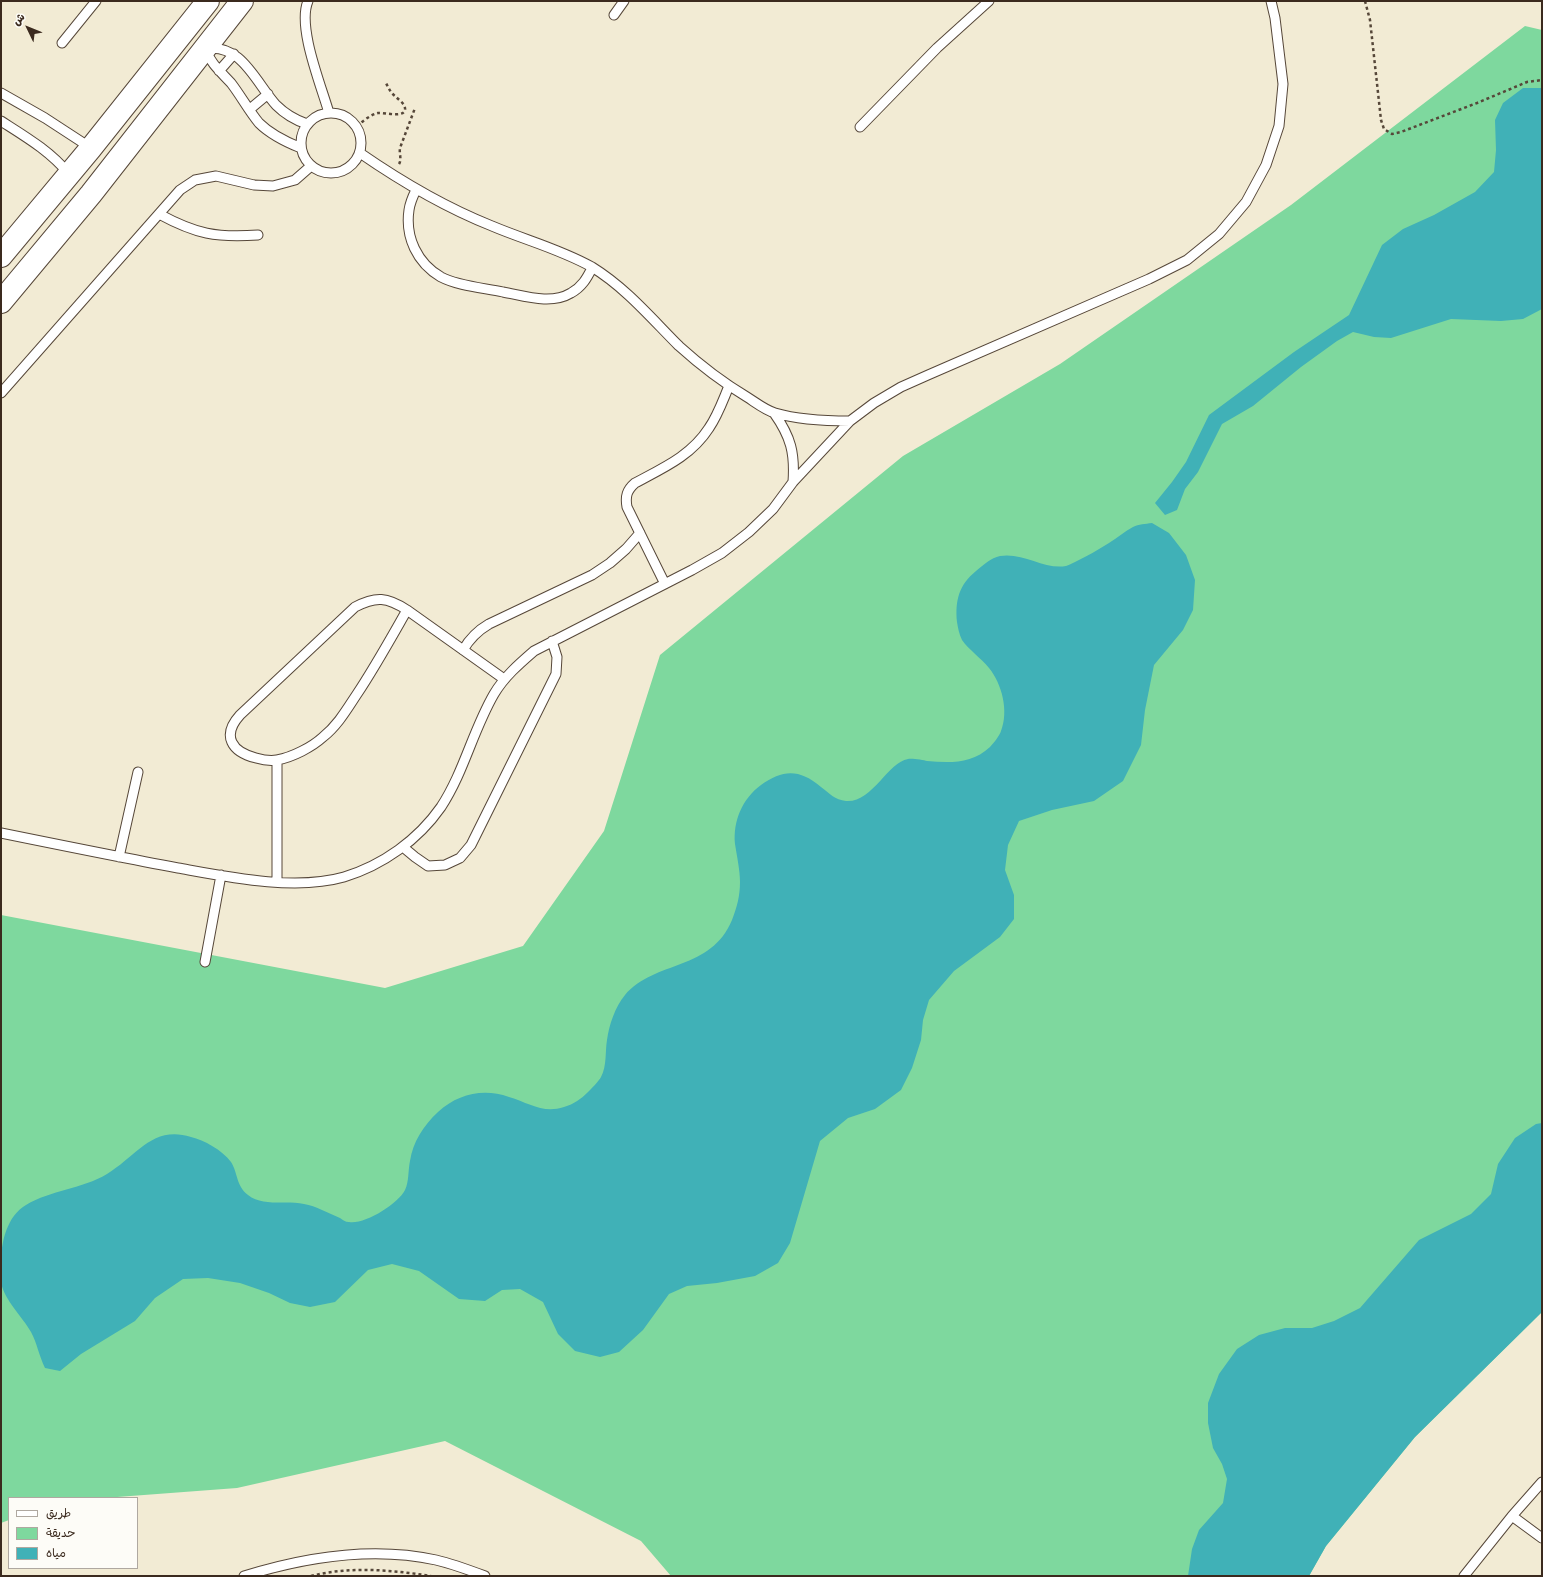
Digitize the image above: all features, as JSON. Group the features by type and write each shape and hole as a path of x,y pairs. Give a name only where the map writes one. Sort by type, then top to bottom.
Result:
{"street":[{"path":"1,256 92,148 208,1"},
{"path":"1,302 91,194 242,1"},
{"path":"184,32 205,49"}],"lane":[{"path":"62,44 96,1"},
{"path":"308,1 304,22 307,38 329,113"},
{"path":"614,15 624,1"},
{"path":"860,127 937,48 989,1"},
{"path":"1,834 221,875 277,882 311,883 344,877 375,865 403,847 424,828 441,806 454,782 491,699 504,679 518,664 534,651 722,553 749,532 773,509 793,482 850,421 874,403 901,387 1149,279 1187,260 1219,234 1246,202 1253,190 1266,165 1279,126 1283,84 1275,18 1271,1"},
{"path":"301,148 272,134 260,123 230,83 213,65 205,49 215,47 225,49 234,54 285,113 296,120 307,124"},
{"path":"219,71 234,54"},
{"path":"1,93 92,148"},
{"path":"250,109 268,94"},
{"path":"329,113 340,114 350,118 357,126 361,135 362,144 360,153 354,163 344,170 333,173 321,172 311,166 304,157 301,148 301,139 307,124 320,114 329,113"},
{"path":"1,121 44,149 70,174"},
{"path":"360,153 416,190 454,210 493,227 564,252 592,268 626,292 704,368 729,386 774,413 799,418 850,421"},
{"path":"1,393 180,190 196,180 216,176 254,185 273,186 295,180 311,166"},
{"path":"416,190 409,209 408,229 413,248 425,265 441,277 461,283 539,299 555,299 571,293 584,283 592,268"},
{"path":"159,214 182,226 206,234 232,237 258,235"},
{"path":"665,584 627,507 625,498 628,489 635,483 685,455 699,442 710,427 729,386"},
{"path":"774,413 784,428 792,445 795,463 793,482"},
{"path":"463,650 474,635 489,624 592,575 610,563 626,549 640,533"},
{"path":"407,610 373,670 343,716 323,737 300,752 277,760 263,760 240,752 232,744 230,734 232,723 355,607 368,601 381,599 395,602 407,610 504,679"},
{"path":"403,847 428,866 445,865 460,858 471,845 556,674 557,657 552,641"},
{"path":"277,760 277,882"},
{"path":"120,857 138,772"},
{"path":"205,962 221,875"},
{"path":"1464,1576 1512,1516 1542,1482"},
{"path":"1512,1516 1542,1538"},
{"path":"244,1576 299,1561 333,1556 391,1554 436,1560 485,1576"}],"path":[{"path":"1365,1 1370,20 1381,120 1384,129 1392,134 1401,132 1477,103 1527,82 1542,80"},
{"path":"357,126 376,113 384,112 397,115 404,111 405,107 389,90 384,81"},
{"path":"393,176 400,162 400,148 415,108"},
{"path":"311,1576 350,1571 376,1570 431,1576"}],"green space":[{"path":"1525,26 1542,30 1542,1312 1415,1437 1326,1546 1309,1576 671,1576 641,1541 445,1441 237,1488 117,1497 8,1497 8,1520 1,1523 1,915 385,988 523,946 604,831 660,655 903,456 1060,364 1291,205"}],"water":[{"path":"1523,88 1542,88 1542,309 1523,319 1501,321 1451,319 1391,338 1374,337 1353,332 1337,341 1301,367 1253,406 1222,424 1198,472 1185,489 1177,510 1165,515 1155,503 1186,462 1209,415 1294,352 1349,315 1382,245 1403,229 1434,215 1475,192 1494,172 1496,150 1495,120 1503,103"},
{"path":"1152,523 1169,533 1186,555 1195,580 1193,610 1183,630 1154,665 1145,710 1141,745 1123,781 1094,801 1052,810 1019,821 1008,845 1005,870 1014,895 1014,919 1000,937 954,971 929,1000 923,1020 921,1040 912,1068 901,1090 875,1109 848,1118 820,1141 790,1243 778,1263 755,1276 717,1283 687,1286 669,1294 643,1330 619,1352 600,1357 575,1351 558,1334 543,1302 520,1289 502,1290 485,1301 459,1299 419,1271 392,1264 368,1270 335,1302 310,1307 290,1303 269,1293 240,1283 208,1278 183,1279 155,1298 135,1321 81,1354 60,1371 45,1368 31,1332 6,1296 1,1283 1,1255 4,1238 6,1230 19,1210 26,1205 46,1196 97,1179 118,1167 146,1144 166,1135 177,1134 201,1140 223,1153 231,1162 241,1188 254,1199 268,1202 308,1205 345,1221 355,1222 371,1217 380,1212 401,1196 405,1190 408,1180 411,1154 416,1141 428,1123 438,1112 454,1101 471,1094 490,1093 516,1099 536,1107 556,1109 577,1101 597,1083 603,1073 609,1028 615,1011 625,995 637,984 651,976 697,957 711,948 723,936 732,920 738,901 740,887 740,873 735,844 737,819 744,804 754,791 761,785 777,776 791,773 806,777 832,796 839,799 846,801 855,800 864,796 894,767 908,759 952,762 976,757 983,753 991,746 1000,733 1003,723 1004,706 1001,690 994,674 965,644 959,633 957,607 959,594 970,576 993,558 1009,555 1050,566 1067,566 1101,548 1127,530 1140,525"},
{"path":"1542,1123 1542,1312 1415,1437 1326,1546 1309,1576 1188,1576 1192,1549 1199,1530 1223,1503 1227,1479 1222,1464 1213,1448 1208,1423 1208,1403 1219,1374 1237,1349 1259,1335 1285,1328 1312,1328 1334,1321 1360,1308 1419,1240 1471,1214 1491,1194 1498,1164 1515,1138 1536,1124"}]}
